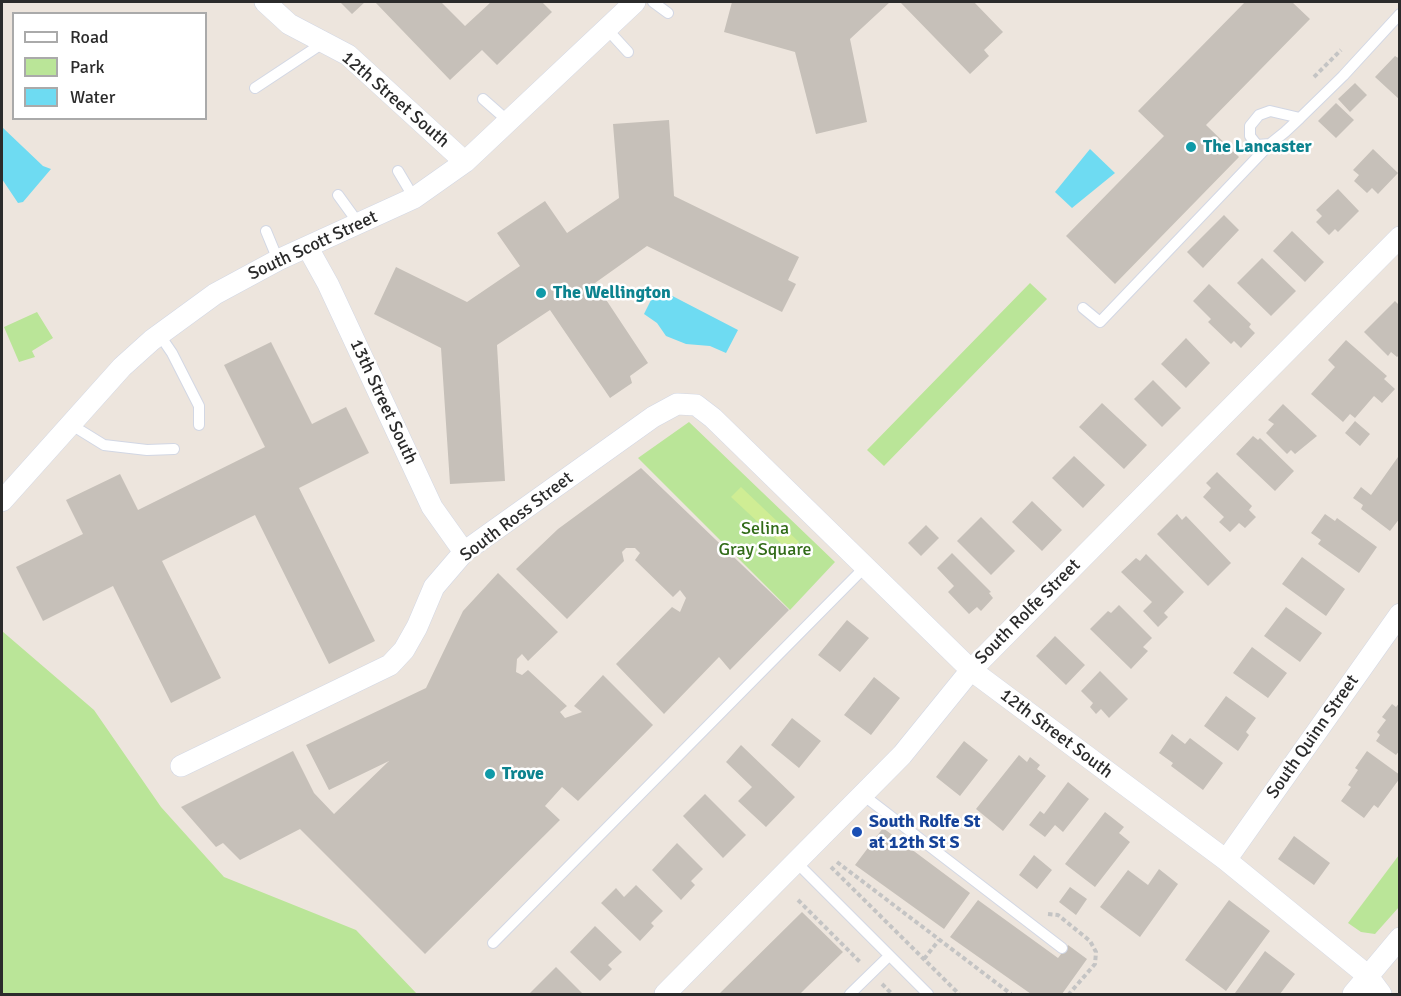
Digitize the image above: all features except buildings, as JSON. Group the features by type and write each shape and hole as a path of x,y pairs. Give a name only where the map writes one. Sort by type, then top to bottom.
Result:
{"street":[{"name":"12th Street South","path":"265,2 289,24 348,55 465,162"},
{"name":"South Scott Street","path":"2,501 122,367 159,334 215,294 278,260 414,198 465,162 635,2"},
{"name":"South Rolfe Street","path":"665,994 797,864 902,755 970,670 1400,237"},
{"name":"13th Street South","path":"308,248 328,284 432,507 464,552"},
{"name":"South Ross Street","path":"181,766 390,665 404,650 417,627 434,587 464,552 653,417 677,404 696,405"},
{"name":"12th Street South","path":"696,405 713,418 970,670 1226,860 1367,975 1381,994"},
{"name":"South Quinn Street","path":"1226,860 1400,614"},
{"path":"1353,994 1400,938"}],"lane":[{"path":"653,2 668,13"},
{"path":"1083,308 1100,322 1270,144 1343,76 1400,14"},
{"path":"606,28 628,52"},
{"path":"255,88 323,43"},
{"path":"483,99 508,121"},
{"path":"1270,144 1257,145 1250,136 1250,126 1259,115 1270,111 1299,118"},
{"path":"398,171 414,198"},
{"path":"338,195 359,224"},
{"path":"266,231 278,260"},
{"path":"159,334 172,353 199,406 199,425"},
{"path":"70,424 104,445 147,450 174,449"},
{"path":"493,943 864,568"},
{"path":"864,795 1062,948"},
{"path":"797,864 928,994"},
{"path":"850,994 889,956"}],"path":[{"path":"837,862 1011,994"},
{"path":"831,867 959,994"},
{"path":"798,900 892,994"},
{"path":"924,959 939,940"}],"green space":[{"path":"1030,283 1047,299 884,466 867,450"},
{"path":"37,312 53,338 32,351 35,357 19,362 4,327"},
{"name":"Selina Gray Square","path":"689,422 835,562 790,610 638,458"},
{"path":"741,487 799,542 790,552 731,497"},
{"path":"2,631 94,710 161,807 224,877 356,930 417,994 2,994"},
{"path":"1399,855 1399,907 1375,934 1361,932 1348,923"}],"water":[{"path":"2,127 43,166 51,169 23,202 18,203 2,179"},
{"path":"1090,149 1115,173 1072,208 1055,192"},
{"path":"657,288 738,330 726,353 710,346 686,344 666,336 657,323 644,314"}],"place":[{"name":"The Lancaster","path":"1191,147"},
{"name":"The Wellington","path":"541,293"},
{"name":"Trove","path":"490,774"},
{"name":"South Rolfe St at 12th St S","path":"857,832"}]}
